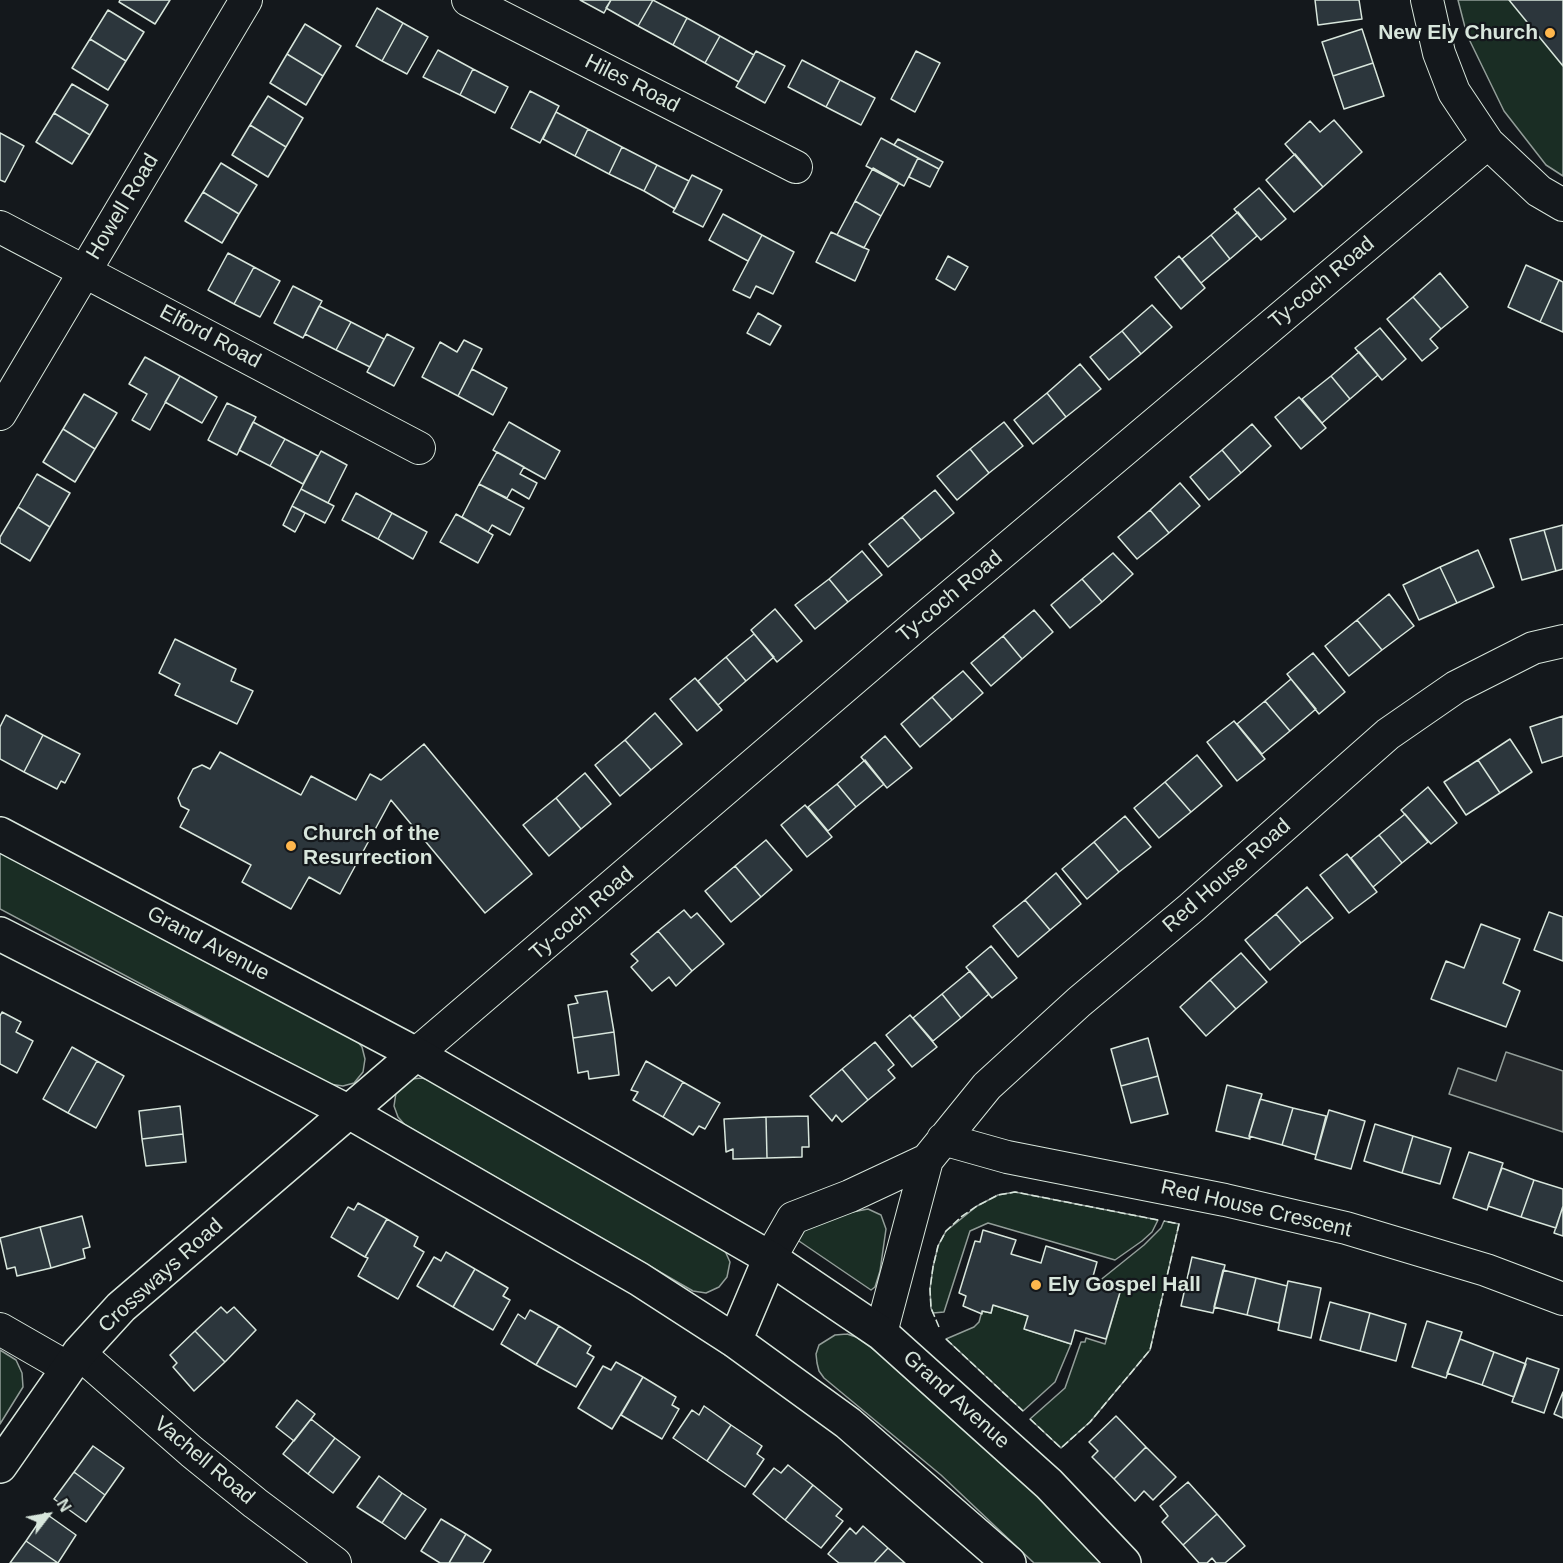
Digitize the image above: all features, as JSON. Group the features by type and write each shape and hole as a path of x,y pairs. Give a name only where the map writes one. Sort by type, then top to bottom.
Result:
{"street":[{"name":"Howell Road","path":"0,414 246,0"},
{"name":"Hiles Road","path":"468,0 796,167"},
{"path":"1427,0 1439,53 1454,92 1488,143 1539,191 1563,205"},
{"name":"Ty-coch Road","path":"416,1054 929,614 1488,143"},
{"name":"Elford Road","path":"0,227 419,448"},
{"name":"Red House Road","path":"770,1258 793,1218 850,1196 935,1150 987,1086 1004,1070 1388,734 1456,687 1533,648 1563,641"},
{"name":"Grand Avenue","path":"0,834 416,1054 770,1258 881,1333 1049,1484 1124,1563"},
{"path":"0,934 349,1112 639,1279 735,1341 848,1423 1009,1563"},
{"path":"349,1112 416,1054"},
{"name":"Crossways Road","path":"0,1466 74,1360 121,1307 349,1112"},
{"name":"Red House Road","path":"881,1333 935,1150"},
{"name":"Red House Crescent","path":"935,1150 1007,1157 1226,1200 1346,1228 1486,1270 1563,1299"},
{"path":"735,1341 770,1258"},
{"name":"Vachell Road","path":"0,1329 74,1360 335,1563"}],"green space":[{"path":"1458,0 1563,0 1563,176 1546,165 1504,111 1467,35"},
{"path":"0,848 355,1038 362,1047 365,1059 363,1072 354,1083 343,1086 329,1084 0,909"},
{"path":"422,1078 432,1081 713,1240 725,1251 730,1262 727,1277 719,1287 706,1293 693,1291 405,1125 398,1117 394,1106 396,1093 402,1084 411,1079"},
{"path":"1015,1192 1158,1220 1152,1232 1115,1260 988,1223 970,1231 944,1312 933,1313 930,1289 933,1267 938,1246 946,1231 977,1206 998,1195"},
{"path":"868,1209 881,1215 886,1229 880,1271 875,1287 871,1290 796,1239 798,1233 832,1216"},
{"path":"1164,1221 1179,1224 1150,1350 1090,1422 1061,1448 1030,1419 1065,1388 1081,1342 1085,1342 1086,1338 1105,1344 1121,1289 1098,1282 1144,1245 1161,1228"},
{"path":"993,1305 1028,1316 1025,1329 1071,1344 1055,1382 1023,1411 946,1339 974,1327 979,1322 982,1311 991,1313"},
{"path":"847,1334 856,1337 887,1359 983,1439 1106,1563 1034,1563 941,1475 824,1378 817,1363 816,1354 819,1345 835,1335"},
{"path":"0,1350 16,1360 22,1373 23,1387 0,1424"}],"shaded area":[{"path":"1506,1052 1563,1071 1563,1132 1449,1094 1458,1068 1496,1081"}],"building":[{"path":"120,0 170,0 155,24 119,2"},
{"path":"580,0 611,0 604,13"},
{"path":"611,0 653,0 638,26 606,8"},
{"path":"653,0 687,18 673,45 638,26"},
{"path":"1315,0 1359,0 1362,19 1318,25"},
{"name":"New Ely Church","path":"1509,0 1563,0 1563,66"},
{"path":"377,8 403,23 382,61 356,46"},
{"path":"108,10 144,32 126,61 90,39"},
{"path":"687,18 720,36 705,63 673,45"},
{"path":"403,23 428,37 407,74 382,61"},
{"path":"305,24 341,46 323,76 287,54"},
{"path":"1362,29 1373,63 1333,76 1322,42"},
{"path":"720,36 754,55 739,82 705,63"},
{"path":"90,39 126,61 108,90 72,68"},
{"path":"438,50 473,69 460,95 423,77"},
{"path":"756,51 785,66 765,103 736,87"},
{"path":"916,51 940,63 915,112 891,99"},
{"path":"287,54 323,76 306,105 270,83"},
{"path":"802,60 840,80 826,107 788,87"},
{"path":"1373,63 1384,96 1344,109 1333,76"},
{"path":"473,69 508,87 495,113 460,95"},
{"path":"840,80 875,98 861,125 826,107"},
{"path":"72,84 108,105 90,135 54,113"},
{"path":"530,91 559,106 540,143 511,128"},
{"path":"268,96 303,118 286,147 250,125"},
{"path":"556,112 588,129 575,156 543,139"},
{"path":"54,113 90,135 72,164 36,142"},
{"path":"1334,120 1362,152 1323,187 1285,144 1310,121 1320,132"},
{"path":"250,125 286,147 268,177 232,155"},
{"path":"588,129 622,147 609,174 575,156"},
{"path":"0,133 24,146 5,182 0,180"},
{"path":"881,138 918,158 904,186 866,166"},
{"path":"898,139 943,162 939,169 894,145"},
{"path":"622,147 657,165 644,191 609,174"},
{"path":"1295,154 1323,187 1294,212 1266,180"},
{"path":"918,158 939,169 930,187 909,177"},
{"path":"221,163 257,185 239,214 203,192"},
{"path":"657,165 689,181 675,209 644,191"},
{"path":"873,168 899,183 881,216 855,201"},
{"path":"692,175 722,190 703,227 673,212"},
{"path":"1259,188 1286,219 1261,240 1234,209"},
{"path":"203,192 239,214 222,243 185,221"},
{"path":"855,201 881,216 864,248 837,235"},
{"path":"1238,212 1257,236 1230,259 1211,235"},
{"path":"723,214 762,235 748,261 709,240"},
{"path":"831,232 869,250 855,281 816,262"},
{"path":"762,235 794,252 773,294 756,286 750,298 733,290"},
{"path":"1211,235 1230,259 1201,283 1182,259"},
{"path":"228,253 254,267 234,304 208,290"},
{"path":"948,256 968,267 955,290 936,279"},
{"path":"1179,256 1205,288 1181,309 1155,277"},
{"path":"1526,265 1559,280 1540,322 1508,307"},
{"path":"254,267 280,281 260,317 234,304"},
{"path":"1440,273 1468,307 1441,329 1413,297"},
{"path":"1559,280 1563,282 1563,332 1540,322"},
{"path":"293,286 322,301 303,338 274,323"},
{"path":"1413,297 1441,329 1430,339 1438,348 1422,361 1387,319"},
{"path":"1152,305 1172,327 1141,354 1122,331"},
{"path":"319,306 351,322 336,350 305,334"},
{"path":"758,313 781,326 770,345 747,333"},
{"path":"351,322 384,339 370,367 336,350"},
{"path":"1380,328 1406,359 1382,380 1355,348"},
{"path":"1122,331 1141,354 1109,380 1090,357"},
{"path":"387,334 414,348 394,386 367,372"},
{"path":"464,340 482,349 458,396 422,377 440,342 457,352"},
{"path":"1359,352 1378,375 1350,399 1331,376"},
{"path":"145,357 180,376 150,430 132,420 147,394 129,384"},
{"path":"1080,364 1101,389 1066,417 1047,393"},
{"path":"472,369 507,388 493,415 458,396"},
{"path":"180,376 217,397 202,423 165,402"},
{"path":"1331,376 1350,399 1322,423 1302,399"},
{"path":"1047,393 1066,417 1033,444 1014,420"},
{"path":"84,394 117,413 95,449 63,429"},
{"path":"1299,397 1326,428 1301,449 1275,417"},
{"path":"227,403 256,417 237,455 208,440"},
{"path":"253,422 285,439 270,466 239,450"},
{"path":"509,422 560,451 545,479 493,450"},
{"path":"1004,422 1023,446 989,473 970,449"},
{"path":"1252,424 1271,446 1241,473 1222,450"},
{"path":"63,429 95,449 75,482 43,462"},
{"path":"285,439 318,456 303,484 270,466"},
{"path":"970,449 989,473 957,500 937,476"},
{"path":"1222,450 1241,473 1209,500 1190,477"},
{"path":"321,451 347,465 328,503 301,489"},
{"path":"497,452 524,467 520,474 537,483 529,499 512,489 507,498 479,484"},
{"path":"37,474 70,493 50,527 18,507"},
{"path":"1180,483 1200,506 1169,533 1150,510"},
{"path":"479,484 524,508 510,535 492,525 488,532 462,517"},
{"path":"301,489 334,506 325,523 292,506"},
{"path":"935,490 954,513 921,540 902,517"},
{"path":"356,493 392,513 378,539 342,520"},
{"path":"292,506 305,513 295,532 283,525"},
{"path":"18,507 50,527 30,561 0,543 0,537"},
{"path":"1150,510 1169,533 1137,559 1118,537"},
{"path":"392,513 427,532 413,559 378,539"},
{"path":"456,514 493,535 478,563 440,542"},
{"path":"902,517 921,540 888,567 869,544"},
{"path":"1563,525 1563,569 1556,571 1544,530"},
{"path":"1544,530 1556,571 1522,580 1510,539"},
{"path":"1478,550 1494,587 1457,603 1440,567"},
{"path":"862,551 882,575 848,602 829,579"},
{"path":"1113,553 1133,574 1102,602 1082,579"},
{"path":"1440,567 1457,603 1419,620 1403,585"},
{"path":"829,579 848,602 815,629 795,605"},
{"path":"1082,579 1102,602 1070,628 1051,605"},
{"path":"1389,594 1414,626 1382,650 1357,620"},
{"path":"775,609 802,641 777,662 751,630"},
{"path":"1034,610 1053,632 1022,659 1003,636"},
{"path":"1357,620 1382,650 1349,676 1325,646"},
{"path":"754,634 774,657 746,681 726,657"},
{"path":"1003,636 1022,659 991,686 971,663"},
{"path":"175,639 236,669 231,681 253,691 237,724 175,695 180,684 159,673"},
{"path":"1313,653 1345,692 1319,714 1287,674"},
{"path":"726,657 746,681 718,705 698,681"},
{"path":"963,671 983,693 952,720 932,697"},
{"path":"695,678 722,710 697,731 670,699"},
{"path":"1291,679 1316,709 1290,731 1265,701"},
{"path":"932,697 952,720 920,747 901,724"},
{"path":"1265,701 1290,731 1262,754 1237,724"},
{"path":"655,713 682,744 651,770 625,740"},
{"path":"6,715 43,735 24,772 0,759 0,727"},
{"path":"1563,716 1563,756 1542,763 1530,727"},
{"path":"1234,721 1265,759 1237,781 1207,742"},
{"path":"43,735 80,754 65,783 61,781 57,789 24,772"},
{"path":"885,736 912,768 887,788 861,757"},
{"path":"1510,739 1532,772 1500,793 1478,760"},
{"path":"625,740 651,770 620,796 595,765"},
{"name":"Church of the Resurrection","path":"424,744 532,874 485,913 391,800 340,894 309,877 291,909 242,882 251,865 180,827 189,810 181,806 178,798 193,769 202,765 210,769 220,752 301,795 311,776 356,800 370,774 381,780"},
{"path":"1197,755 1222,786 1191,812 1165,782"},
{"path":"865,760 884,784 856,807 837,784"},
{"path":"1478,760 1500,793 1466,815 1444,782"},
{"path":"585,773 611,804 581,829 556,798"},
{"path":"1165,782 1191,812 1159,838 1134,808"},
{"path":"837,784 856,807 828,831 808,807"},
{"path":"1428,787 1457,823 1431,844 1401,810"},
{"path":"556,798 581,829 549,856 523,825"},
{"path":"805,805 832,837 807,857 781,825"},
{"path":"1405,814 1428,842 1402,863 1379,835"},
{"path":"1125,816 1151,847 1119,872 1094,842"},
{"path":"1379,835 1402,863 1373,887 1351,858"},
{"path":"766,840 792,870 761,897 735,866"},
{"path":"1094,842 1119,872 1087,899 1062,869"},
{"path":"1347,854 1377,892 1349,913 1320,875"},
{"path":"735,866 761,897 731,922 705,891"},
{"path":"1056,873 1081,904 1050,930 1025,900"},
{"path":"1307,887 1333,918 1301,943 1276,914"},
{"path":"1025,900 1050,930 1018,957 993,926"},
{"path":"684,910 691,918 697,913 724,944 692,971 658,931"},
{"path":"1549,912 1563,917 1563,961 1534,950"},
{"path":"1276,914 1301,943 1270,970 1245,940"},
{"path":"1481,924 1520,939 1503,983 1520,991 1506,1027 1431,999 1446,961 1464,968"},
{"path":"658,931 692,971 676,986 669,977 652,991 631,967 638,961 631,954"},
{"path":"991,946 1017,978 992,998 966,967"},
{"path":"1241,953 1267,982 1236,1009 1210,980"},
{"path":"970,971 989,994 961,1018 942,994"},
{"path":"1210,980 1236,1009 1206,1036 1180,1007"},
{"path":"607,991 614,1032 573,1038 568,1005 578,1003 575,996"},
{"path":"942,994 961,1018 933,1041 913,1018"},
{"path":"2,1012 21,1022 16,1032 33,1041 17,1073 0,1064 0,1016"},
{"path":"910,1015 937,1047 912,1067 886,1035"},
{"path":"614,1032 619,1075 589,1079 588,1071 578,1073 573,1038"},
{"path":"1148,1038 1158,1076 1121,1086 1111,1049"},
{"path":"875,1042 894,1065 888,1070 895,1078 868,1100 842,1069"},
{"path":"72,1047 97,1061 68,1113 43,1099"},
{"path":"97,1061 124,1076 96,1128 68,1113"},
{"path":"646,1061 683,1082 663,1117 633,1100 638,1092 631,1090"},
{"path":"842,1069 868,1100 842,1122 836,1115 832,1121 810,1096"},
{"path":"1158,1076 1168,1114 1131,1123 1121,1086"},
{"path":"683,1082 720,1103 705,1129 699,1126 693,1135 663,1117"},
{"path":"1227,1085 1262,1094 1250,1139 1216,1131"},
{"path":"1260,1099 1293,1108 1282,1145 1249,1136"},
{"path":"180,1106 183,1134 142,1139 139,1111"},
{"path":"1293,1108 1326,1116 1316,1155 1282,1145"},
{"path":"1329,1110 1365,1121 1351,1169 1315,1159"},
{"path":"808,1116 809,1147 802,1147 802,1157 767,1158 766,1117"},
{"path":"766,1117 767,1158 733,1159 733,1149 726,1152 724,1119"},
{"path":"1375,1124 1413,1136 1402,1173 1364,1161"},
{"path":"183,1134 186,1162 146,1166 142,1139"},
{"path":"1413,1136 1451,1148 1440,1184 1402,1173"},
{"path":"1469,1152 1503,1163 1487,1210 1453,1198"},
{"path":"1502,1168 1534,1180 1521,1217 1488,1206"},
{"path":"1534,1180 1563,1189 1563,1206 1556,1228 1521,1217"},
{"path":"358,1203 387,1219 365,1257 331,1237 348,1207 354,1210"},
{"path":"1563,1206 1563,1236 1554,1233"},
{"path":"82,1216 90,1247 83,1249 85,1258 51,1268 40,1227"},
{"path":"387,1219 418,1237 414,1246 424,1252 398,1299 358,1276 368,1258 365,1257"},
{"path":"40,1227 51,1268 17,1276 15,1267 7,1269 0,1238"},
{"name":"Ely Gospel Hall","path":"983,1230 1016,1240 1011,1254 1041,1263 1046,1246 1097,1262 1092,1280 1121,1289 1106,1339 1075,1330 1071,1344 1024,1329 1028,1316 993,1305 991,1313 982,1311 982,1314 963,1306 966,1296 959,1293 975,1241 980,1242"},
{"path":"446,1252 475,1269 453,1307 417,1286 434,1257 441,1261"},
{"path":"1192,1257 1225,1265 1213,1313 1181,1306"},
{"path":"475,1269 508,1288 503,1296 510,1300 493,1330 453,1307"},
{"path":"1223,1270 1256,1278 1247,1315 1214,1307"},
{"path":"1256,1278 1287,1286 1279,1323 1247,1315"},
{"path":"1288,1281 1321,1288 1311,1338 1278,1330"},
{"path":"1330,1302 1370,1313 1360,1351 1320,1340"},
{"path":"221,1307 227,1313 234,1307 256,1330 225,1362 195,1331"},
{"path":"530,1310 559,1326 536,1365 501,1344 518,1314 525,1319"},
{"path":"1370,1313 1406,1324 1396,1361 1360,1351"},
{"path":"1427,1321 1462,1332 1446,1378 1412,1367"},
{"path":"559,1326 591,1346 587,1353 594,1357 576,1387 536,1365"},
{"path":"195,1331 225,1362 194,1391 173,1367 177,1363 170,1355"},
{"path":"1460,1339 1494,1352 1482,1385 1447,1373"},
{"path":"1494,1352 1526,1364 1514,1397 1482,1385"},
{"path":"1527,1358 1559,1369 1544,1413 1512,1402"},
{"path":"616,1362 643,1377 612,1429 578,1408 603,1366 611,1370"},
{"path":"643,1377 676,1397 672,1405 679,1409 662,1439 621,1415"},
{"path":"1563,1392 1563,1418 1554,1414"},
{"path":"297,1400 315,1414 294,1441 276,1427"},
{"path":"704,1406 731,1425 707,1461 673,1438 692,1410 699,1415"},
{"path":"1116,1416 1146,1447 1114,1479 1092,1457 1098,1451 1089,1442"},
{"path":"311,1419 335,1438 308,1474 283,1454"},
{"path":"731,1425 762,1446 757,1454 764,1459 745,1487 707,1461"},
{"path":"335,1438 360,1457 333,1493 308,1474"},
{"path":"93,1446 124,1468 105,1495 74,1472"},
{"path":"1146,1447 1176,1477 1153,1500 1144,1491 1135,1501 1114,1479"},
{"path":"788,1465 813,1485 785,1520 753,1494 774,1468 781,1473"},
{"path":"74,1472 105,1495 86,1522 54,1499"},
{"path":"379,1476 402,1493 382,1523 357,1507"},
{"path":"1188,1482 1217,1514 1183,1545 1162,1522 1168,1516 1160,1506"},
{"path":"813,1485 842,1509 836,1516 843,1521 821,1548 785,1520"},
{"path":"402,1493 426,1509 405,1539 382,1523"},
{"path":"45,1513 76,1535 58,1563 26,1541"},
{"path":"1217,1514 1245,1546 1225,1563 1216,1563 1212,1558 1207,1563 1199,1563 1183,1545"},
{"path":"441,1519 466,1534 449,1563 440,1563 421,1551"},
{"path":"863,1526 888,1548 874,1563 839,1563 828,1554 850,1528 856,1534"},
{"path":"466,1534 491,1550 483,1563 449,1563"},
{"path":"26,1541 58,1563 10,1563"},
{"path":"888,1548 905,1563 874,1563"}],"fence":[{"path":"939,1327 931,1308 930,1289 938,1246 946,1231 961,1217 998,1195 1015,1192 1158,1220"},
{"path":"1030,1419 1061,1448 1090,1422 1150,1350 1179,1224 1164,1221"},
{"path":"946,1339 1023,1411"}],"place":[{"name":"New Ely Church","path":"1550,33"},
{"name":"Church of the Resurrection","path":"291,846"},
{"name":"Ely Gospel Hall","path":"1036,1285"}]}
